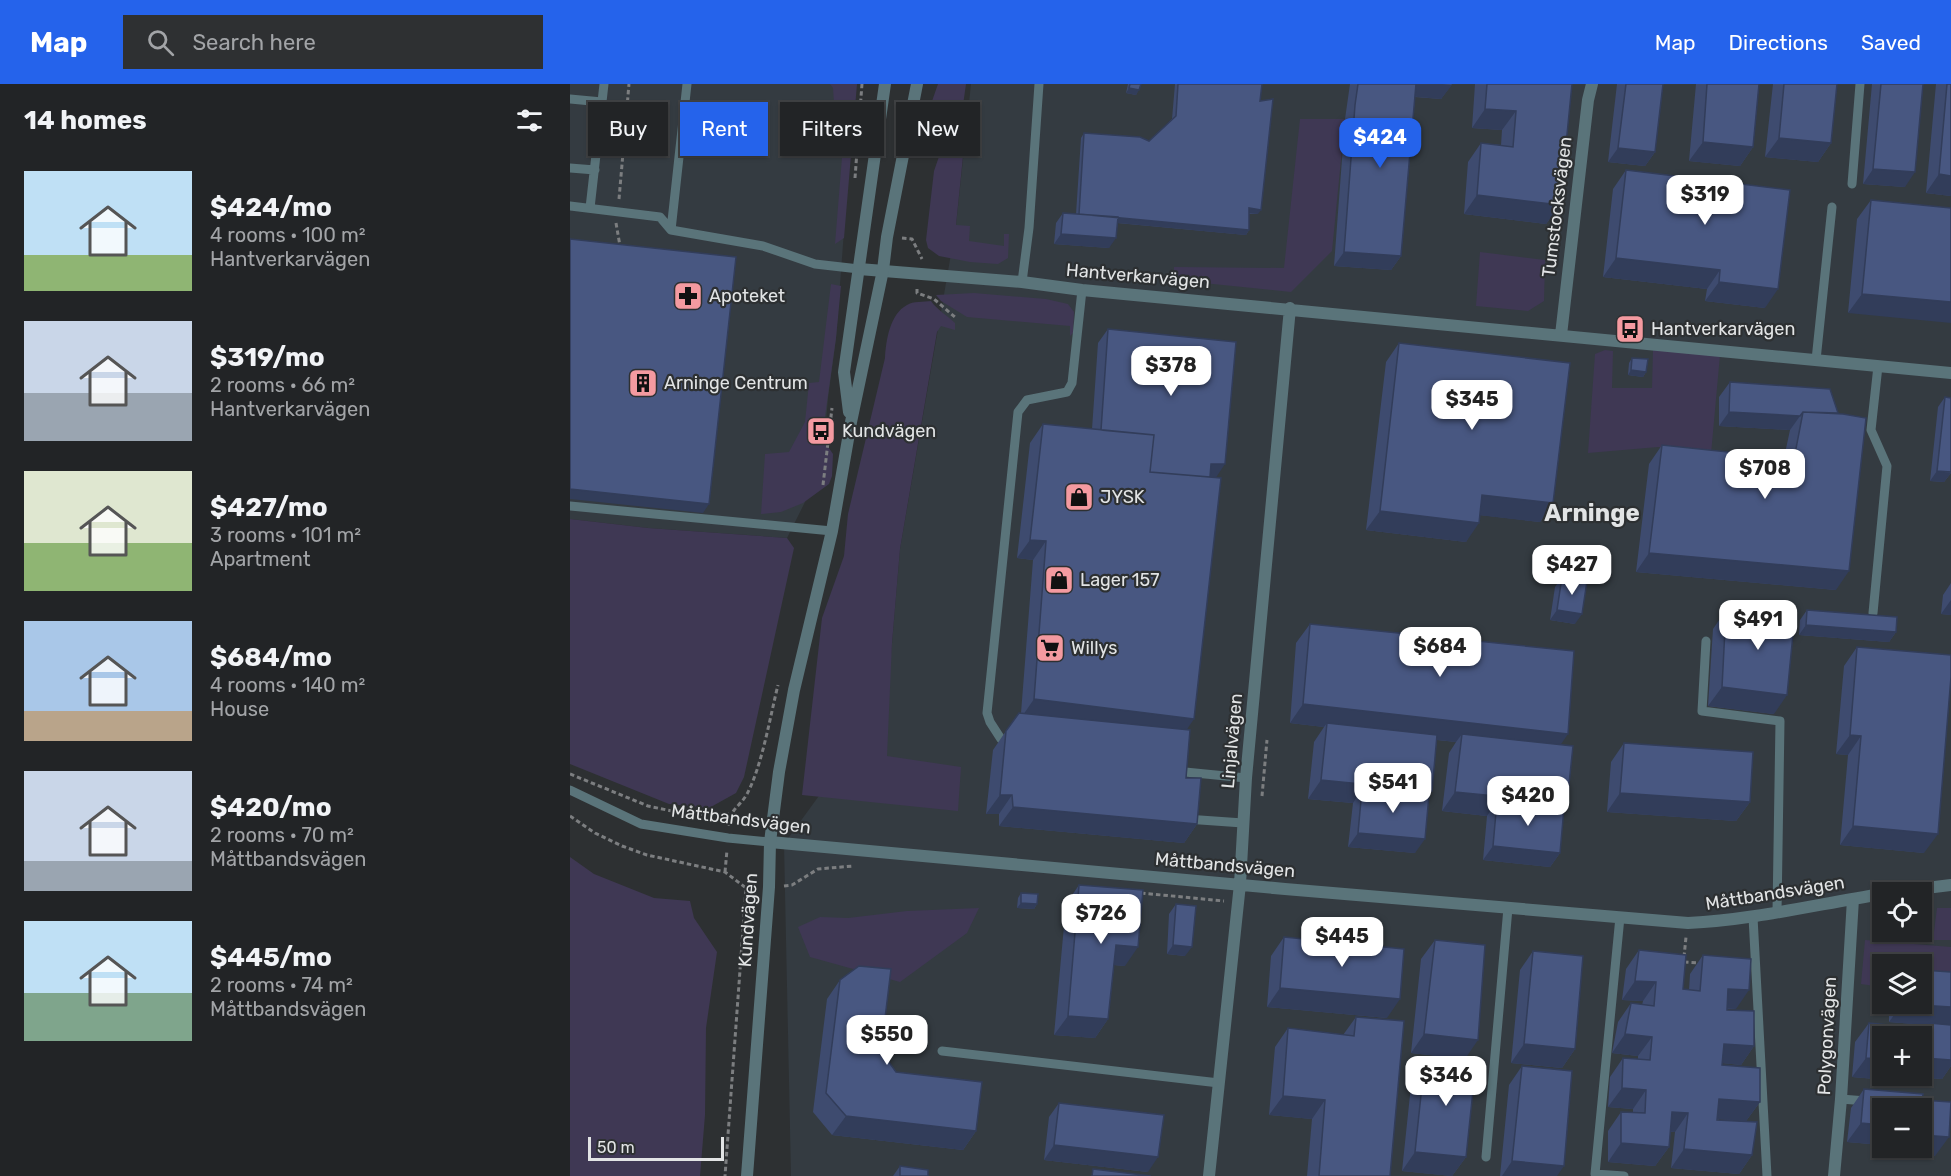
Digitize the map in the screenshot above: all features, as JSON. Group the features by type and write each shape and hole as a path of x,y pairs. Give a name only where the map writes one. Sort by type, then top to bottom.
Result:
{"street":[{"name":"Kundvägen","path":"850,422 844,372 885,84"},
{"name":"Kundvägen","path":"747,1176 769,887 770,842 779,772 794,690 832,531 850,422 883,270 887,237 917,84"},
{"name":"Tumstocksvägen","path":"1561,335 1585,123 1592,84"},
{"name":"Hantverkarvägen","path":"859,269 1022,282 1082,290 1290,308 1951,373"},
{"name":"Linjalvägen","path":"1209,1176 1240,884 1246,778 1290,308"},
{"name":"Måttbandsvägen","path":"770,842 1688,923 1719,922 1754,917 1872,896"},
{"path":"1932,887 1951,885"},
{"name":"Polygonvägen","path":"1834,1176 1853,899"}],"lane":[{"path":"570,99 602,102 604,84"},
{"path":"671,230 687,84"},
{"path":"1022,282 1029,228 1039,84"},
{"path":"1852,184 1860,84"},
{"path":"590,208 596,156"},
{"path":"570,168 595,170"},
{"path":"570,206 660,217 671,230 763,246 815,264 859,269"},
{"path":"1816,360 1832,207"},
{"path":"1001,739 987,713 1018,412 1027,400 1067,392 1072,383 1082,290"},
{"path":"1873,613 1887,466 1871,430 1878,366"},
{"path":"570,506 832,531"},
{"path":"1706,641 1702,711 1780,721 1777,912"},
{"path":"1175,771 1246,778"},
{"name":"Måttbandsvägen","path":"570,790 641,824 728,838 770,842"},
{"path":"1186,819 1243,823"},
{"path":"1486,1157 1508,908"},
{"path":"1620,917 1595,1174 1624,1176"},
{"path":"1754,917 1767,1176"},
{"path":"942,1051 1219,1083"},
{"path":"1841,1099 1872,1102"}],"path":[{"path":"621,255 616,225 629,84"},
{"path":"822,496 833,404"},
{"path":"570,774 648,806 686,814 729,814 746,797 754,777 780,676"},
{"path":"1261,803 1267,732"},
{"path":"570,816 595,833 622,846 647,855 725,872 746,888 725,1176"},
{"path":"725,872 728,838"},
{"path":"769,887 792,885 818,870 859,866"},
{"path":"1131,892 1226,902"},
{"path":"1682,971 1688,923"},
{"path":"1683,962 1704,963"}],"shaded area":[{"name":"Arninge Centrum","path":"570,84 855,84 854,102 780,102 780,156 850,156 836,338 822,468 787,538 648,528 570,519"},
{"path":"830,84 857,84 855,102 834,102 833,88"},
{"path":"938,84 966,84 963,102 932,102"},
{"path":"971,84 1951,84 1951,1176 791,1176 784,844 887,702 900,549 956,225 963,156 980,156 980,102 969,102"},
{"path":"1300,119 1345,119 1332,251 1291,292 1174,280 1174,267 1284,268"},
{"path":"842,156 851,156 844,238 835,244"},
{"path":"939,156 963,156 956,225 970,226 969,241 1004,246 1004,234 1009,234 1008,258 998,264 970,262 939,256 928,248 926,240 934,171"},
{"path":"1480,252 1545,260 1544,301 1528,311 1476,306"},
{"path":"831,284 841,286 822,438 833,454 832,476 829,484 803,503 781,512 761,514 765,454 789,452 805,422 809,383 819,382"},
{"path":"974,293 1046,299 1068,304 1074,312 1073,333 1070,336 1070,326 967,317 941,301 936,295"},
{"path":"931,301 955,323 955,330 941,326 937,332 900,549 892,643 887,756 961,767 958,811 802,795 822,618 844,556 848,514 885,358 888,336 893,321 901,309 912,303"},
{"path":"1605,350 1613,351 1612,388 1652,388 1653,350 1720,355 1711,454 1658,447 1588,453 1595,354"},
{"path":"570,519 648,528 787,538 794,548 744,777 736,793 709,808 669,804 570,764"},
{"path":"570,857 594,874 654,898 690,901 694,918 717,952 706,1028 705,1115 700,1176 570,1176"},
{"path":"979,908 967,933 900,982 810,957 798,927 820,917 848,918 907,911"},
{"path":"1937,908 1951,908 1951,940 1933,940"},
{"path":"1865,940 1951,947 1951,991 1932,990 1932,954 1872,954 1872,986 1861,984"}],"building":[{"path":"1130,84 1141,84 1139,90 1129,88"},
{"path":"1178,84 1262,84 1260,101 1273,99 1261,210 1249,208 1249,230 1079,214 1084,133 1140,137 1149,141 1176,116"},
{"path":"1358,84 1416,84 1401,256 1344,252"},
{"path":"1487,84 1572,84 1560,205 1477,195 1481,143 1513,147 1516,111 1485,109"},
{"path":"1626,84 1663,84 1655,152 1618,148"},
{"path":"1707,84 1759,84 1753,147 1703,142"},
{"path":"1784,84 1837,84 1831,143 1779,138"},
{"path":"1881,84 1923,84 1915,172 1873,169"},
{"path":"1947,84 1951,84 1951,176 1939,174"},
{"path":"1626,170 1790,190 1778,289 1719,282 1720,270 1616,258"},
{"path":"1871,200 1951,208 1951,302 1862,294"},
{"path":"1063,213 1118,217 1116,238 1061,234"},
{"name":"Arninge Centrum","path":"570,239 736,257 709,504 570,489"},
{"path":"1108,329 1236,342 1225,464 1211,464 1210,477 1150,472 1154,435 1101,430"},
{"path":"1399,343 1570,363 1553,503 1482,495 1479,523 1380,511"},
{"path":"1632,358 1648,359 1646,372 1631,370"},
{"path":"1730,382 1830,389 1838,413 1803,412 1800,416 1729,412"},
{"path":"1945,397 1951,398 1951,472 1937,471"},
{"path":"1803,412 1843,414 1866,418 1849,571 1649,553 1662,445 1794,459"},
{"path":"1043,424 1154,435 1150,472 1221,478 1194,719 1034,699 1046,541 1030,540"},
{"path":"1562,577 1587,581 1582,614 1557,610"},
{"path":"1726,610 1795,614 1787,695 1722,687"},
{"path":"1807,610 1897,617 1896,632 1806,625"},
{"path":"1310,624 1574,651 1568,734 1303,704"},
{"path":"1857,647 1951,655 1938,834 1853,826 1861,736 1850,735"},
{"path":"1019,713 1190,730 1186,778 1201,778 1197,824 1013,807 1012,795 1000,795 1006,731"},
{"path":"1327,723 1437,735 1432,791 1321,780"},
{"path":"1462,734 1573,746 1567,803 1455,792"},
{"path":"1624,743 1753,752 1750,802 1620,793"},
{"path":"1362,789 1429,795 1425,839 1358,833"},
{"path":"1497,801 1564,808 1560,853 1493,846"},
{"path":"1079,885 1143,890 1138,947 1116,945 1108,1019 1068,1016"},
{"path":"1021,893 1038,894 1037,904 1021,903"},
{"path":"1176,904 1196,906 1192,947 1173,945"},
{"path":"1284,937 1404,949 1400,999 1280,988"},
{"path":"1435,940 1485,945 1478,1040 1424,1034"},
{"path":"1639,950 1686,955 1683,989 1700,991 1703,955 1751,959 1749,990 1728,989 1727,1010 1754,1011 1754,1046 1724,1044 1722,1065 1760,1068 1760,1102 1719,1099 1717,1120 1757,1122 1752,1155 1684,1149 1688,1113 1672,1112 1669,1147 1621,1143 1621,1112 1645,1113 1646,1090 1622,1088 1623,1058 1650,1060 1652,1037 1625,1034 1631,1003 1654,1006 1656,982 1635,981"},
{"path":"1533,951 1583,956 1575,1049 1524,1044"},
{"path":"859,966 891,969 881,1051 896,1072 982,1082 976,1131 846,1116 826,1093 840,980"},
{"path":"1932,971 1951,972 1951,1007 1932,1006"},
{"path":"1356,1017 1404,1021 1390,1176 1319,1176 1325,1100 1283,1096 1288,1028 1354,1036"},
{"path":"1869,1023 1898,1026 1872,1026 1872,1058 1866,1058"},
{"path":"1929,1023 1951,1025 1951,1060 1932,1059 1932,1026 1928,1026"},
{"path":"1425,1057 1476,1062 1466,1157 1415,1152"},
{"path":"1522,1066 1572,1071 1564,1166 1512,1161"},
{"path":"1864,1089 1923,1094 1922,1098 1872,1098 1872,1124 1861,1123"},
{"path":"1932,1101 1951,1102 1949,1137 1932,1136"},
{"path":"1059,1103 1164,1115 1158,1157 1054,1145"},
{"path":"900,1166 928,1170 928,1176 900,1176"},
{"path":"1093,1169 1151,1176 1092,1176"}],"place":[{"name":"Apoteket","path":"688,296"},
{"name":"Hantverkarvägen","path":"1630,329"},
{"name":"Arninge Centrum","path":"643,383"},
{"name":"Kundvägen","path":"821,431"},
{"name":"JYSK","path":"1079,497"},
{"name":"Lager 157","path":"1059,580"},
{"name":"Willys","path":"1050,648"}],"district":[{"name":"Arninge","path":"1592,513"}]}
